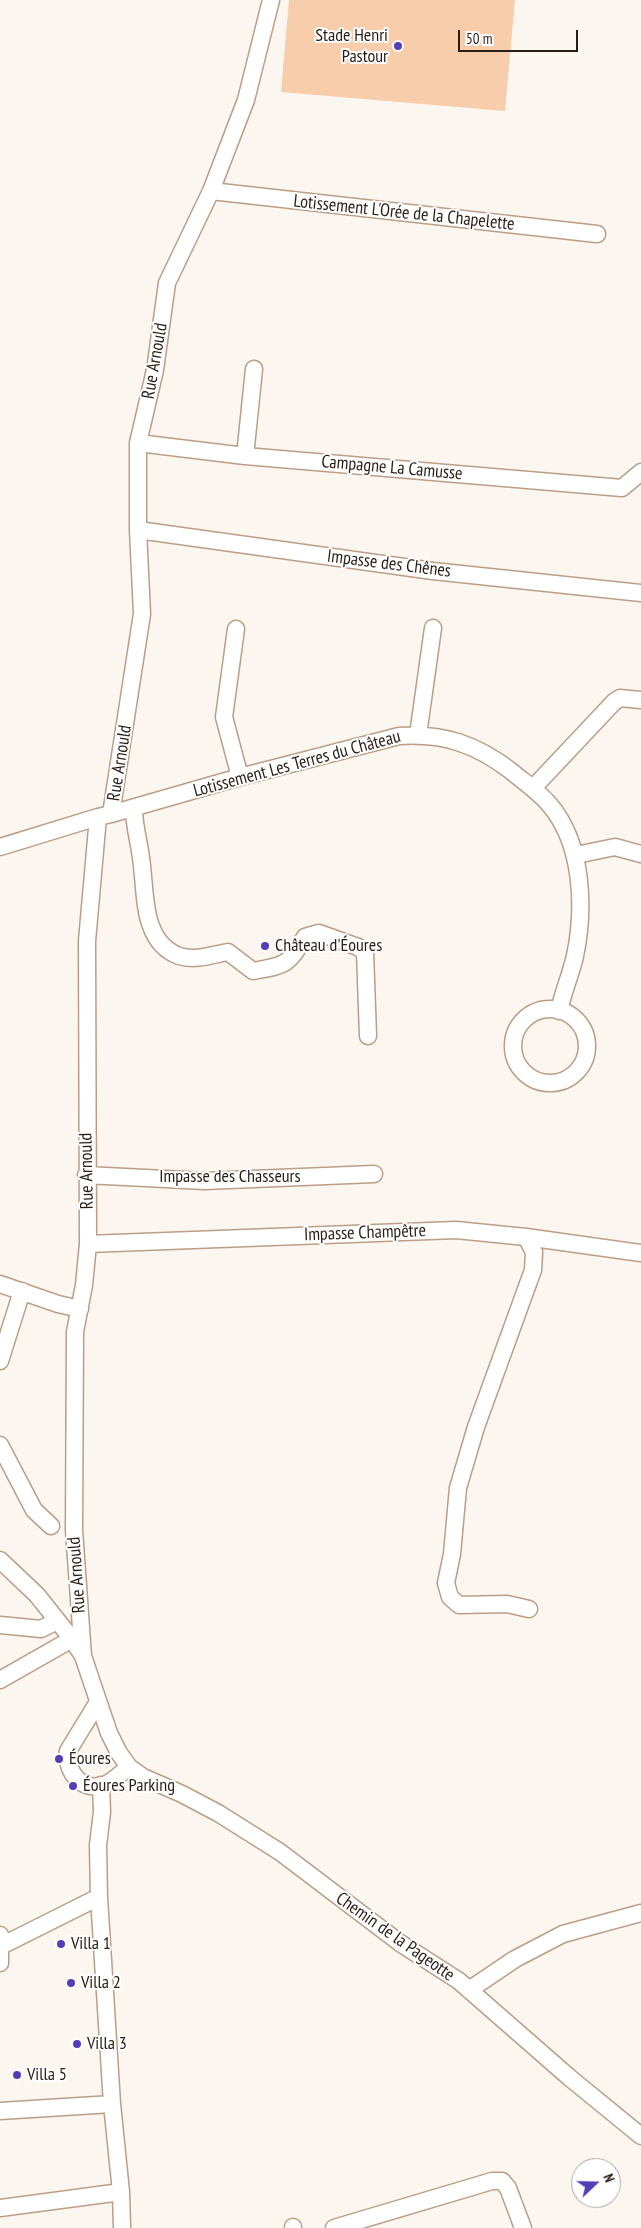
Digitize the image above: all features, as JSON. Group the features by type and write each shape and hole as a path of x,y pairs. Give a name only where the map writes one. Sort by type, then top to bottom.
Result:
{"street":[{"name":"Rue Arnould","path":"83,1656 74,1530 75,1332 84,1285 88,1244 86,1175 87,941 105,816 142,614 138,530 138,443 155,370 168,283 210,191 246,100 271,0"},
{"name":"Lotissement L'Orée de la Chapelette","path":"210,191 597,234"},
{"path":"245,456 254,369"},
{"name":"Campagne La Camusse","path":"138,443 245,456 622,488 641,472"},
{"name":"Impasse des Chênes","path":"138,530 433,571 641,592"},
{"path":"418,735 433,628"},
{"path":"236,629 224,717 240,777"},
{"path":"532,788 614,702 620,698 641,700"},
{"name":"Lotissement Les Terres du Château","path":"0,847 240,777 399,736 418,735 444,738 470,746 502,764 532,788 550,805 563,826 576,855 580,910 575,956 559,1010"},
{"path":"134,809 134,824 139,839 150,925 157,939 166,949 178,956 191,959 228,952 253,972 283,965 291,959 305,937 319,933 358,947 365,952 368,1036"},
{"path":"576,855 615,847 641,854"},
{"path":"546,1010 559,1010 570,1016 580,1025 586,1036 587,1049 584,1061 577,1072 566,1080 554,1083 541,1082 529,1077 520,1068 514,1057 514,1038 523,1021 534,1013 546,1010"},
{"name":"Impasse des Chasseurs","path":"86,1175 205,1180 374,1174"},
{"name":"Impasse Champêtre","path":"88,1244 456,1230 526,1237 641,1254"},
{"path":"526,1237 534,1252 533,1270 476,1426 458,1488 452,1554 446,1583 450,1597 459,1605 507,1604 529,1609"},
{"path":"0,1284 58,1304 80,1309"},
{"path":"0,1361 22,1291"},
{"path":"0,1445 34,1510 51,1526"},
{"name":"Chemin de la Pageotte","path":"0,1560 37,1595 72,1638 83,1656 109,1733 119,1753 130,1767 143,1777 182,1794 218,1813 280,1852 393,1937 469,1990 570,2078 641,2136"},
{"path":"0,1625 41,1629 57,1621"},
{"path":"0,1680 72,1638"},
{"path":"98,1702 71,1743 67,1760 73,1776 78,1781 90,1785 101,1785 130,1767"},
{"path":"101,1785 102,1812 98,1845 99,1898 110,2085 121,2192 122,2228"},
{"path":"0,1963 0,1940 99,1898"},
{"path":"469,1990 515,1959 563,1934 641,1913"},
{"path":"0,2111 112,2104"},
{"path":"334,2228 354,2226 421,2202 492,2181 502,2181 508,2188 523,2228"},
{"path":"0,2208 121,2192"}],"shaded area":[{"name":"Stade Henri Pastour","path":"289,0 515,0 505,111 281,92"}],"place":[{"name":"Stade Henri Pastour","path":"398,46"},
{"name":"Château d'Éoures","path":"265,946"},
{"name":"Éoures","path":"59,1759"},
{"name":"Éoures Parking","path":"73,1786"},
{"name":"Villa 1","path":"61,1944"},
{"name":"Villa 2","path":"71,1983"},
{"name":"Villa 3","path":"77,2044"},
{"name":"Villa 5","path":"17,2075"}]}
